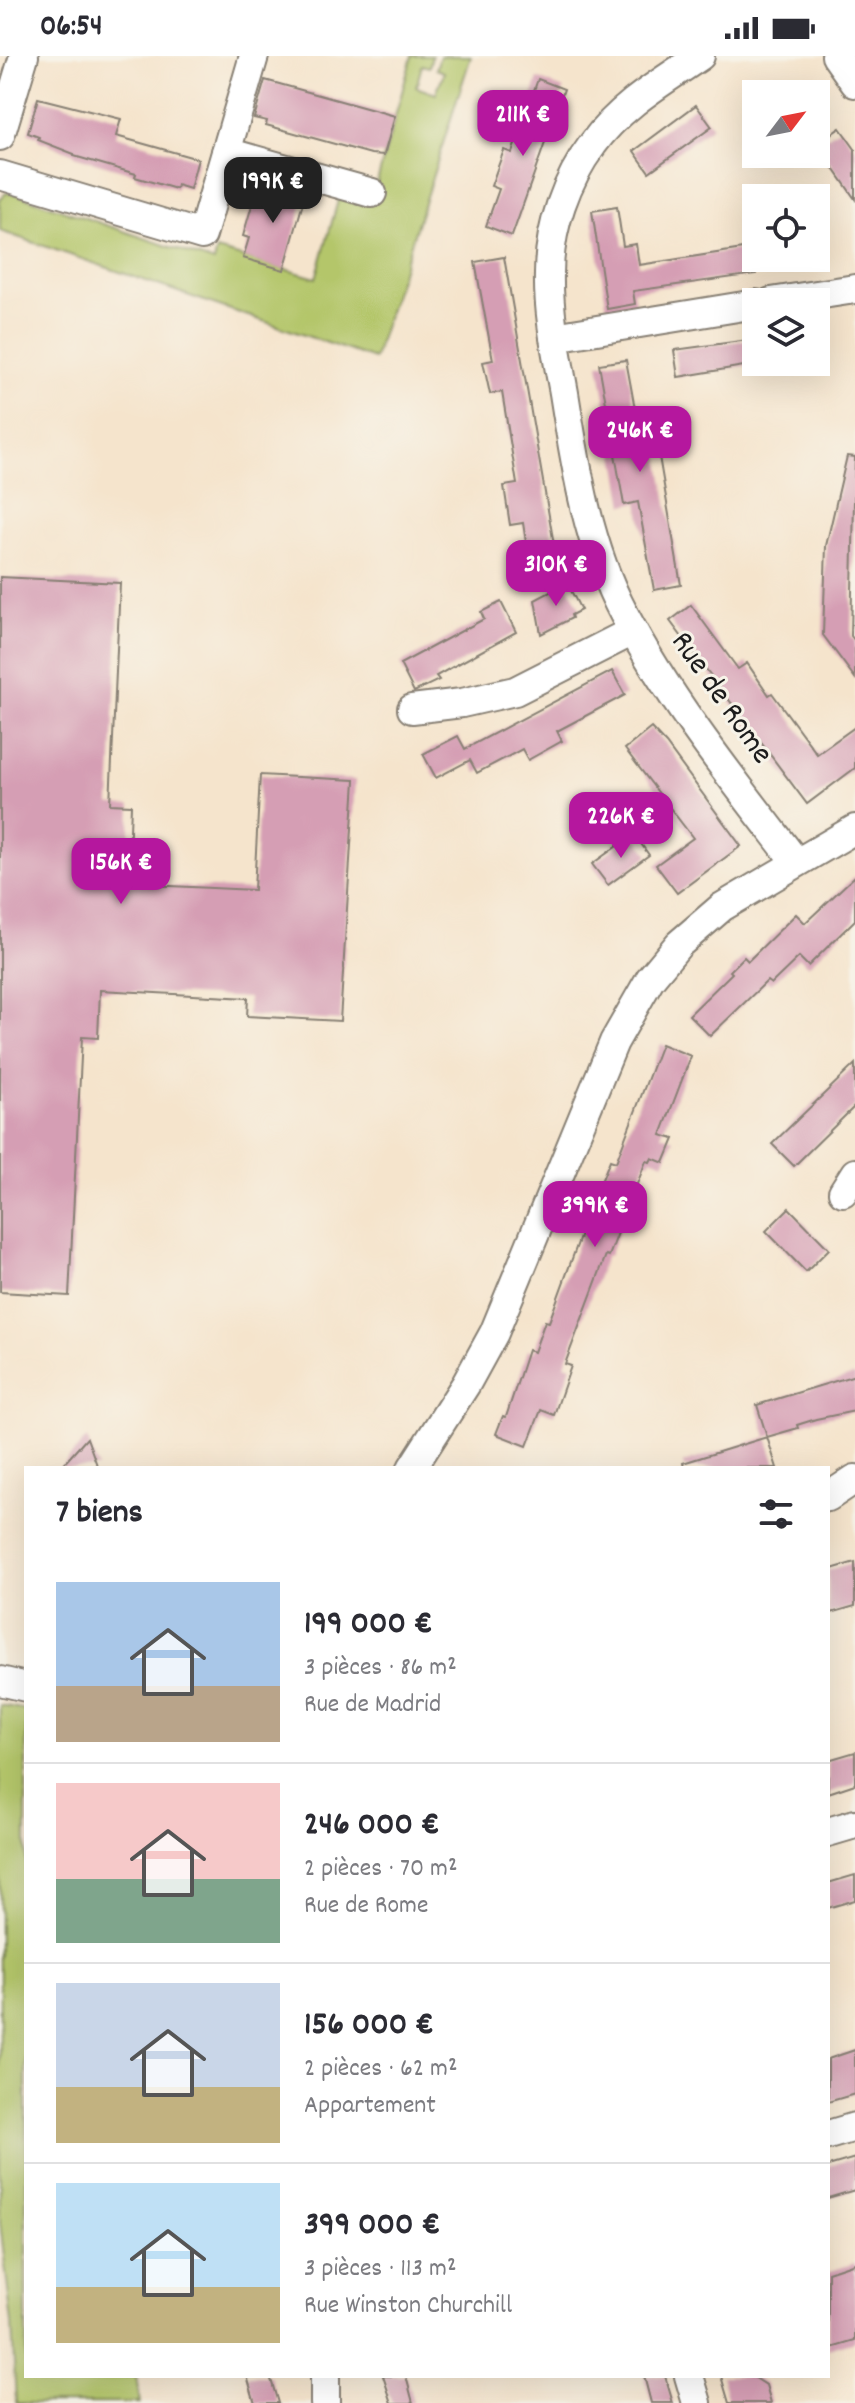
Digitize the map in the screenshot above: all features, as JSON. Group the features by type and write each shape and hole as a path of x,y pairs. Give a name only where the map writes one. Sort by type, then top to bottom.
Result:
{"street":[{"path":"0,136 24,56"},
{"path":"0,175 202,235 254,56"},
{"name":"Rue de Rome","path":"700,56 613,119 593,143 574,174 560,209 549,273 554,337 576,468 590,528 610,583 633,631 660,676 796,862"},
{"path":"836,56 855,83"},
{"path":"226,152 372,193"},
{"path":"830,293 855,289"},
{"path":"554,337 742,306"},
{"path":"412,709 462,703 515,691 633,631"},
{"path":"413,1466 452,1407 494,1333 523,1269 614,1042 664,960 693,930 730,901 855,829"},
{"path":"830,1496 855,1479"},
{"path":"0,1681 24,1687"},
{"path":"830,1831 855,1824"},
{"path":"830,2134 855,2127"},
{"path":"325,2378 325,2403"},
{"path":"690,2378 697,2403"}],"green space":[{"path":"412,56 432,56 429,67 422,65 416,87 436,94 444,72 436,69 440,56 471,56 374,359 0,231 0,199 6,193 16,194 214,262 217,250 316,278 339,197 377,182"},
{"path":"0,1705 24,1710 24,2378 136,2378 140,2403 16,2403 12,2323 0,2223"}],"building":[{"path":"538,79 564,89 512,236 486,226 499,189 491,186 504,150 512,153"},
{"path":"265,80 395,116 384,155 266,125 267,121 254,118"},
{"path":"38,98 121,119 116,136 198,159 190,189 177,185 176,189 135,177 136,174 74,156 38,140 39,137 28,133"},
{"path":"696,105 712,127 649,172 634,151"},
{"path":"840,128 855,149 855,199 830,163 830,135"},
{"path":"265,181 306,192 284,270 243,258 249,238 243,236 255,195 260,197"},
{"path":"617,207 623,246 636,244 639,265 742,249 742,272 756,274 633,291 635,304 607,309 592,211"},
{"path":"504,257 556,556 529,561 523,523 510,525 504,486 517,484 502,392 490,394 483,362 493,360 475,262"},
{"path":"742,341 742,366 678,377 674,350"},
{"path":"626,360 640,436 655,433 681,585 654,590 638,502 624,505 599,364"},
{"path":"847,456 855,457 851,636 855,641 855,678 823,635 826,546"},
{"path":"0,577 120,583 110,804 131,805 128,884 254,890 260,775 355,780 340,1021 247,1016 248,998 100,990 98,1038 82,1037 69,1296 0,1292"},
{"path":"567,583 581,610 541,634 535,600"},
{"path":"501,602 516,632 436,676 439,680 414,692 400,664 484,619 481,612"},
{"path":"691,605 738,669 747,663 817,754 855,727 855,768 807,804 670,621"},
{"path":"612,671 625,695 557,731 562,741 528,760 522,749 477,773 470,760 436,778 423,754 458,736 465,749"},
{"path":"651,728 741,846 677,893 656,865 693,838 625,749"},
{"path":"634,834 649,855 608,885 592,864"},
{"path":"855,876 855,920 808,966 799,957 771,984 767,981 710,1036 689,1015 744,957 748,961 796,914 805,923"},
{"path":"661,1044 691,1056 661,1135 674,1139 664,1163 652,1158 650,1162 646,1161 565,1364 571,1366 554,1415 541,1410 527,1446 496,1434 503,1416 506,1417 528,1350 534,1352 545,1321 549,1322 584,1226 587,1227 601,1190 598,1189 610,1160 616,1162"},
{"path":"855,1064 855,1106 794,1166 772,1144"},
{"path":"789,1208 829,1249 806,1272 766,1231"},
{"path":"855,1375 855,1411 816,1419 767,1437 757,1405"},
{"path":"767,1437 776,1466 684,1466 683,1463"},
{"path":"87,1438 97,1466 62,1466"},
{"path":"855,1562 855,1606 830,1613 830,1569"},
{"path":"855,1752 855,1784 830,1792 830,1759"},
{"path":"855,1875 855,1900 830,1907 830,1882"},
{"path":"855,2050 855,2094 830,2101 830,2058"},
{"path":"855,2158 855,2190 830,2197 830,2165"},
{"path":"855,2263 855,2341 830,2348 830,2271"},
{"path":"248,2378 271,2378 278,2403 255,2403"},
{"path":"384,2378 407,2378 413,2403 392,2403"},
{"path":"645,2378 666,2378 673,2403 651,2403"},
{"path":"722,2378 755,2378 766,2385 771,2403 729,2403"}]}
